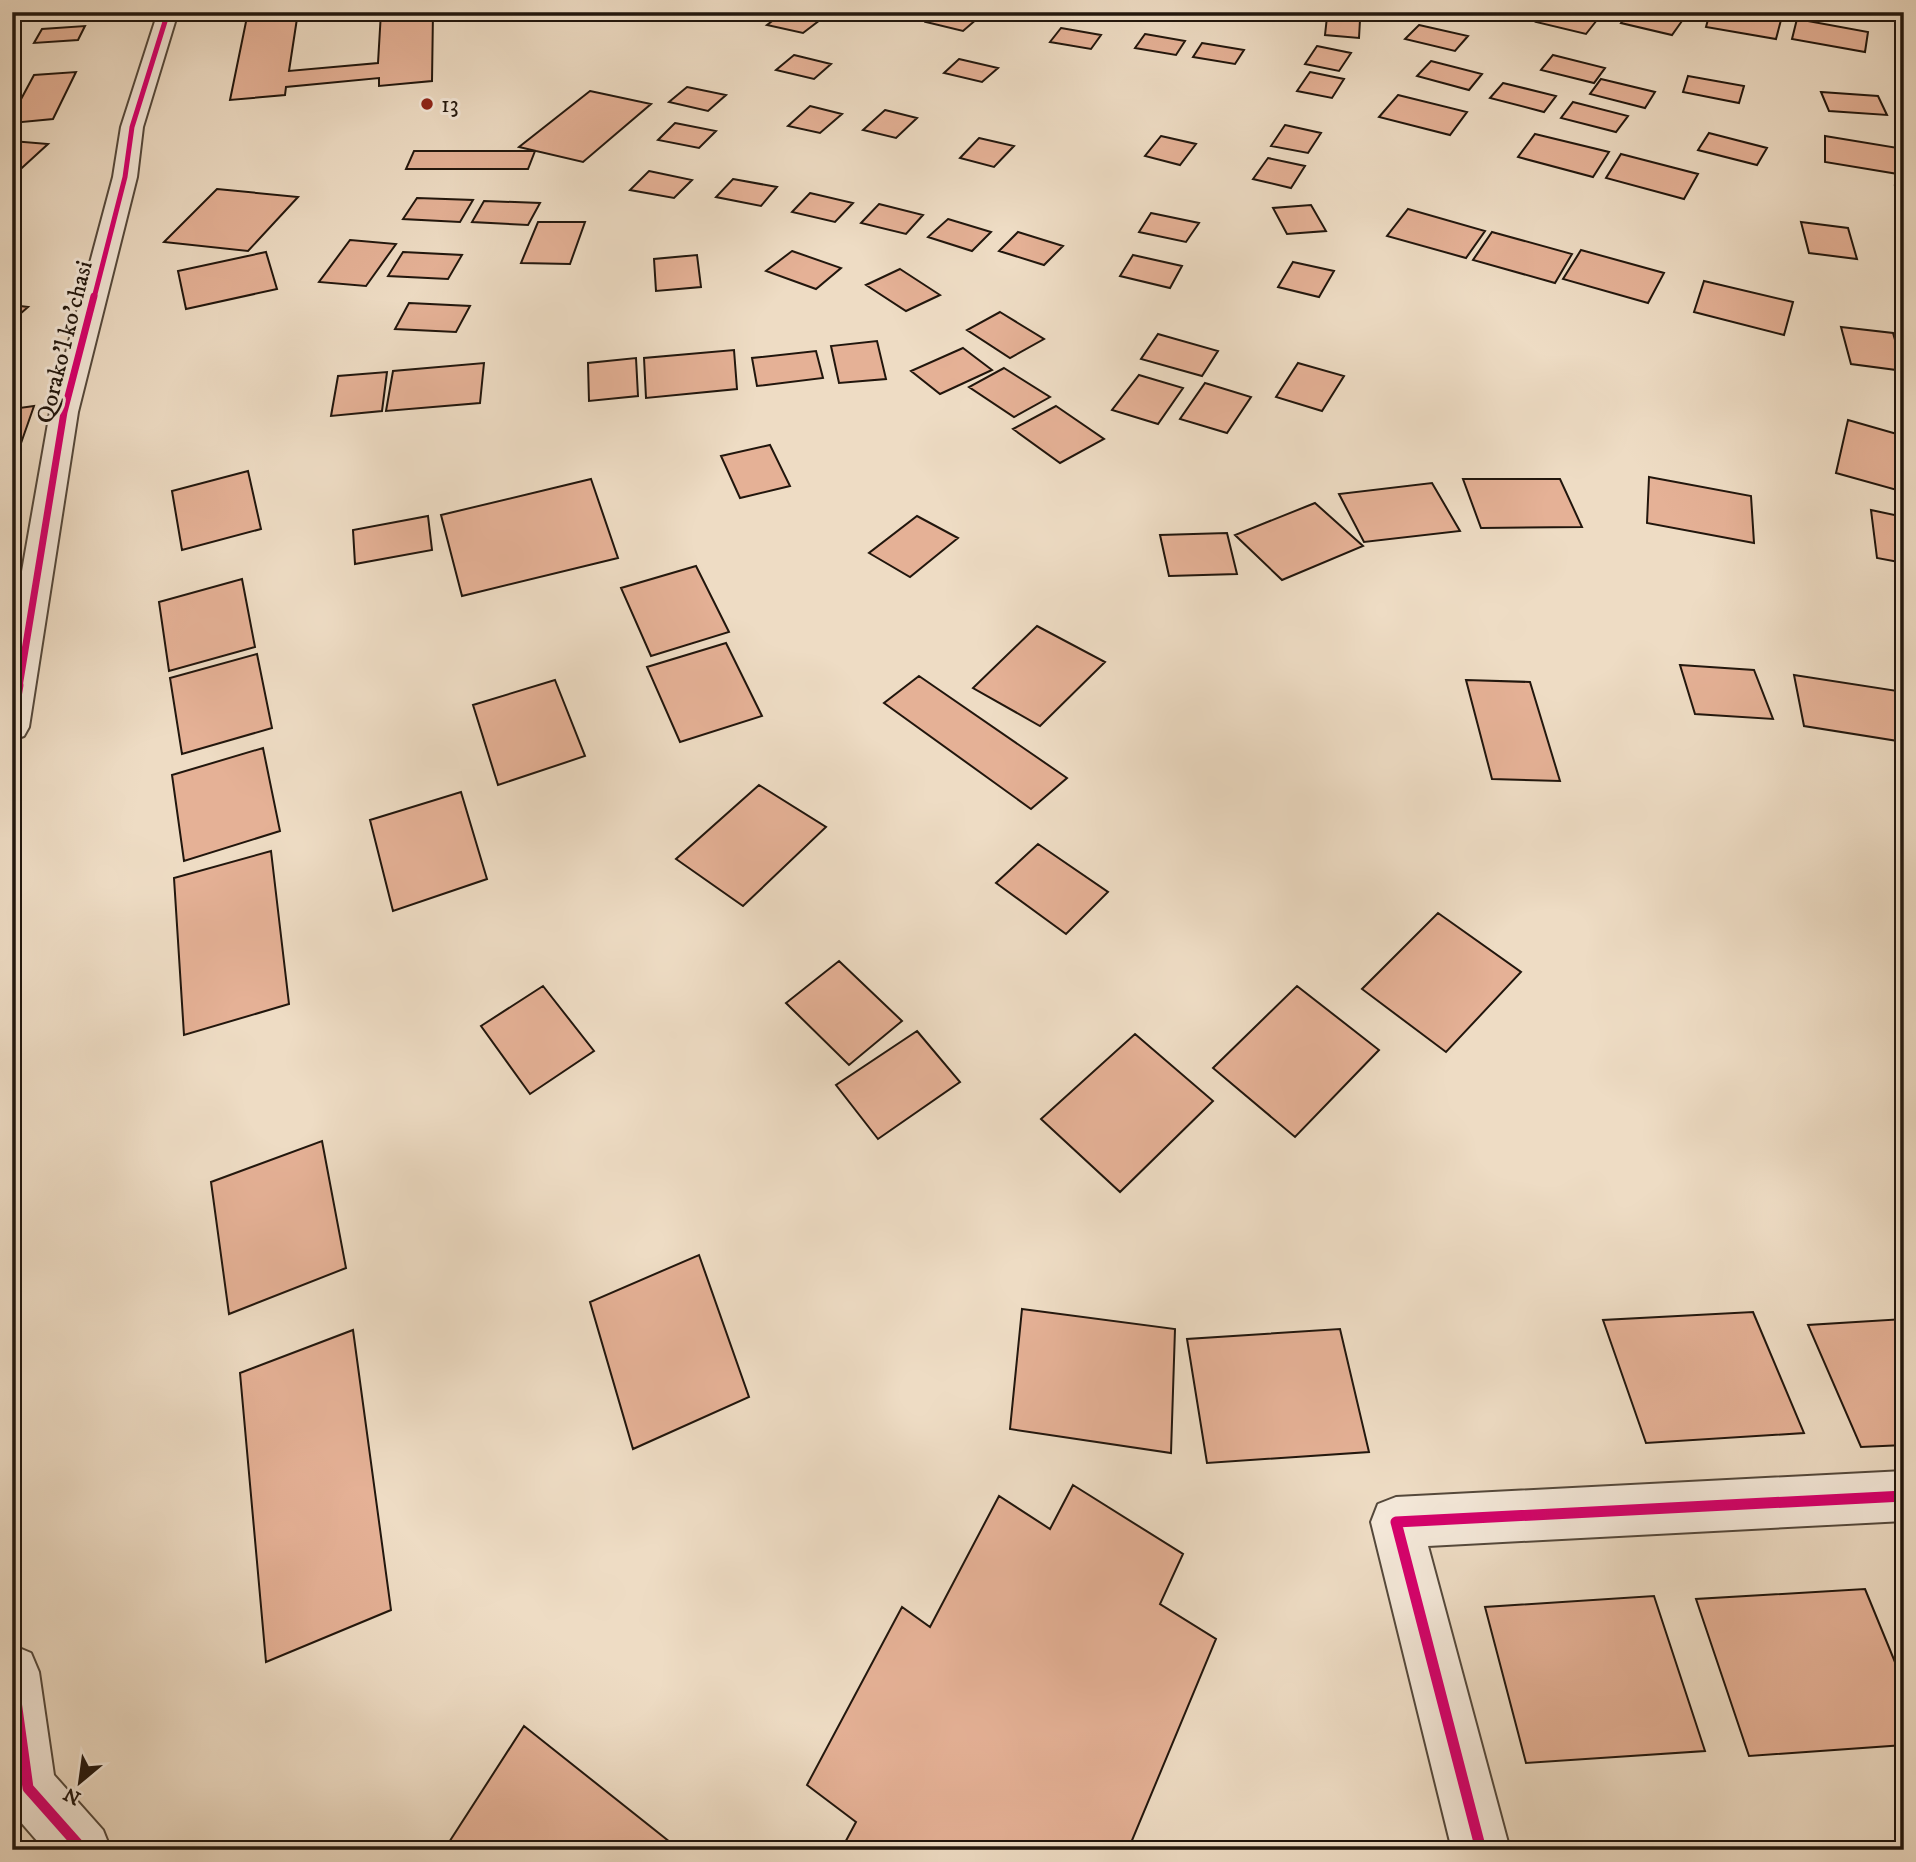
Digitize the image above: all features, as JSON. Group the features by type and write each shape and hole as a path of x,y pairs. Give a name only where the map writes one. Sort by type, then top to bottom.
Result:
{"street":[{"name":"Qorako'l ko'chasi","path":"12,727 64,412 125,177 132,127 168,12"},
{"path":"1481,1850 1396,1522 1904,1496"},
{"path":"12,1672 20,1795 83,1850"}],"building":[{"path":"93,12 121,12 119,18 90,20"},
{"path":"248,12 298,12 289,71 378,63 381,12 433,12 432,81 379,86 379,78 286,87 285,95 230,100"},
{"path":"784,12 820,20 803,33 767,25"},
{"path":"939,12 954,12 978,18 963,31 926,22"},
{"path":"1544,12 1561,12 1597,20 1586,34 1536,22"},
{"path":"1629,12 1644,12 1682,21 1672,35 1621,23"},
{"path":"1710,12 1739,12 1781,20 1776,39 1706,27"},
{"path":"1327,17 1360,20 1359,38 1325,35"},
{"path":"1797,19 1868,32 1865,52 1792,39"},
{"path":"1419,25 1468,36 1455,51 1405,39"},
{"path":"85,26 78,40 34,43 42,29"},
{"path":"1061,28 1101,35 1091,49 1050,42"},
{"path":"1145,34 1185,41 1176,55 1135,48"},
{"path":"1202,43 1244,50 1235,64 1193,57"},
{"path":"1317,46 1351,53 1339,71 1305,64"},
{"path":"794,55 831,64 814,79 776,70"},
{"path":"1553,55 1605,68 1594,83 1541,70"},
{"path":"959,59 998,68 982,82 944,73"},
{"path":"1431,61 1482,74 1469,90 1417,76"},
{"path":"76,72 53,119 12,123 12,116 34,75"},
{"path":"1310,72 1344,79 1332,98 1297,91"},
{"path":"1688,76 1744,86 1739,103 1683,92"},
{"path":"1601,79 1655,92 1645,108 1590,94"},
{"path":"1503,83 1556,96 1544,112 1490,98"},
{"path":"687,87 726,95 708,111 669,102"},
{"path":"590,91 651,104 583,162 519,147"},
{"path":"1821,92 1878,96 1887,115 1829,111"},
{"path":"1398,95 1467,112 1450,135 1379,117"},
{"path":"1573,102 1628,116 1616,132 1561,118"},
{"path":"810,106 842,114 820,133 788,126"},
{"path":"885,110 917,118 896,138 863,130"},
{"path":"675,123 716,131 699,148 658,140"},
{"path":"1285,125 1321,133 1308,153 1271,146"},
{"path":"1709,133 1767,148 1757,165 1698,150"},
{"path":"1535,134 1609,152 1593,177 1518,157"},
{"path":"1161,136 1196,144 1180,165 1145,156"},
{"path":"1825,136 1904,149 1904,175 1825,162"},
{"path":"979,138 1014,146 994,167 960,158"},
{"path":"12,141 48,144 12,177"},
{"path":"414,151 535,151 528,169 406,169"},
{"path":"1621,154 1698,174 1684,199 1606,178"},
{"path":"1268,158 1305,166 1291,188 1253,179"},
{"path":"649,171 692,180 674,198 630,190"},
{"path":"733,179 777,187 761,206 716,197"},
{"path":"1895,186 1904,188 1904,209 1899,208"},
{"path":"217,189 298,197 248,251 164,242"},
{"path":"810,193 853,203 835,222 792,212"},
{"path":"417,198 473,200 460,222 403,219"},
{"path":"484,201 540,203 528,225 472,222"},
{"path":"879,204 923,215 906,234 861,223"},
{"path":"1311,205 1326,231 1287,234 1273,208"},
{"path":"1408,209 1485,231 1466,258 1387,236"},
{"path":"1151,213 1199,223 1186,242 1139,232"},
{"path":"948,219 991,232 972,251 928,237"},
{"path":"538,222 585,222 570,264 521,263"},
{"path":"1801,222 1848,228 1857,259 1809,253"},
{"path":"1018,232 1063,246 1044,265 999,251"},
{"path":"1492,232 1572,254 1555,283 1473,260"},
{"path":"350,240 396,244 366,286 319,282"},
{"path":"1581,250 1664,273 1648,303 1563,279"},
{"path":"792,251 841,268 816,289 766,271"},
{"path":"266,252 277,289 186,309 178,271"},
{"path":"403,252 462,255 448,279 388,276"},
{"path":"697,255 701,287 656,291 654,259"},
{"path":"1133,255 1182,266 1170,288 1120,276"},
{"path":"1293,262 1334,271 1319,297 1278,287"},
{"path":"900,269 940,295 906,311 866,285"},
{"path":"1704,281 1793,302 1784,335 1694,312"},
{"path":"409,303 470,306 456,332 395,329"},
{"path":"12,305 28,307 12,321"},
{"path":"1000,312 1044,339 1010,358 967,330"},
{"path":"1841,327 1893,333 1904,371 1851,364"},
{"path":"1158,334 1218,351 1202,376 1141,359"},
{"path":"877,341 886,379 839,383 831,346"},
{"path":"963,348 992,370 940,394 911,371"},
{"path":"734,350 737,389 646,398 644,358"},
{"path":"816,351 823,378 757,386 752,358"},
{"path":"636,358 638,396 589,401 588,363"},
{"path":"484,363 480,403 386,411 393,371"},
{"path":"1298,363 1344,376 1322,411 1276,397"},
{"path":"1004,368 1050,397 1014,417 969,387"},
{"path":"387,372 382,411 331,416 338,376"},
{"path":"1139,375 1183,388 1158,424 1112,410"},
{"path":"1205,383 1251,397 1227,433 1180,419"},
{"path":"34,406 13,466 12,467 12,409"},
{"path":"1056,406 1104,439 1060,463 1013,429"},
{"path":"1848,420 1904,436 1904,492 1836,473"},
{"path":"770,445 790,486 740,498 721,456"},
{"path":"248,471 261,529 182,550 172,491"},
{"path":"1649,477 1751,496 1754,543 1647,523"},
{"path":"591,479 618,558 462,596 441,515"},
{"path":"1463,479 1560,479 1582,527 1481,528"},
{"path":"1432,483 1460,531 1364,542 1339,494"},
{"path":"1315,503 1363,546 1282,580 1235,535"},
{"path":"1871,510 1904,517 1904,563 1877,558"},
{"path":"428,516 432,550 355,564 353,530"},
{"path":"917,516 958,538 910,577 869,553"},
{"path":"1227,533 1237,574 1169,576 1160,535"},
{"path":"696,566 729,632 651,656 621,588"},
{"path":"242,579 255,647 169,671 159,602"},
{"path":"1037,626 1105,662 1040,726 973,688"},
{"path":"726,643 762,716 680,742 647,667"},
{"path":"257,654 272,728 182,754 170,678"},
{"path":"1680,665 1754,670 1773,719 1695,714"},
{"path":"1794,675 1904,692 1904,742 1804,726"},
{"path":"919,676 1067,778 1031,809 884,703"},
{"path":"555,680 585,756 498,785 473,705"},
{"path":"1466,680 1530,682 1560,781 1492,779"},
{"path":"263,748 280,831 184,861 172,775"},
{"path":"759,785 826,827 743,906 676,859"},
{"path":"461,792 487,879 393,911 370,820"},
{"path":"1038,844 1108,892 1066,934 996,883"},
{"path":"271,851 289,1004 184,1035 174,878"},
{"path":"1438,913 1521,972 1446,1052 1362,989"},
{"path":"839,961 902,1021 849,1065 786,1003"},
{"path":"543,986 594,1051 530,1094 481,1026"},
{"path":"1297,986 1379,1050 1295,1137 1213,1068"},
{"path":"917,1031 960,1082 878,1139 836,1085"},
{"path":"1135,1034 1213,1101 1120,1192 1041,1119"},
{"path":"322,1141 346,1268 229,1314 211,1182"},
{"path":"699,1255 749,1397 633,1449 590,1302"},
{"path":"1022,1309 1175,1329 1171,1453 1010,1429"},
{"path":"1753,1312 1804,1433 1646,1443 1603,1320"},
{"path":"1904,1319 1904,1445 1861,1447 1808,1325"},
{"path":"1340,1329 1369,1452 1207,1463 1187,1339"},
{"path":"353,1330 391,1610 266,1662 240,1373"},
{"path":"1073,1485 1183,1554 1160,1604 1216,1639 1128,1850 841,1850 856,1822 807,1785 902,1607 930,1627 999,1496 1050,1529"},
{"path":"1865,1589 1904,1684 1904,1745 1749,1756 1696,1599"},
{"path":"1654,1596 1705,1751 1526,1763 1485,1607"},
{"path":"524,1726 680,1850 444,1850"}],"cycle path":[{"path":"12,727 64,412 125,177 132,127 168,12"},
{"path":"1481,1850 1396,1522 1904,1496"},
{"path":"12,1672 28,1788 83,1850"}],"place":[{"name":"13","path":"427,104"}]}
